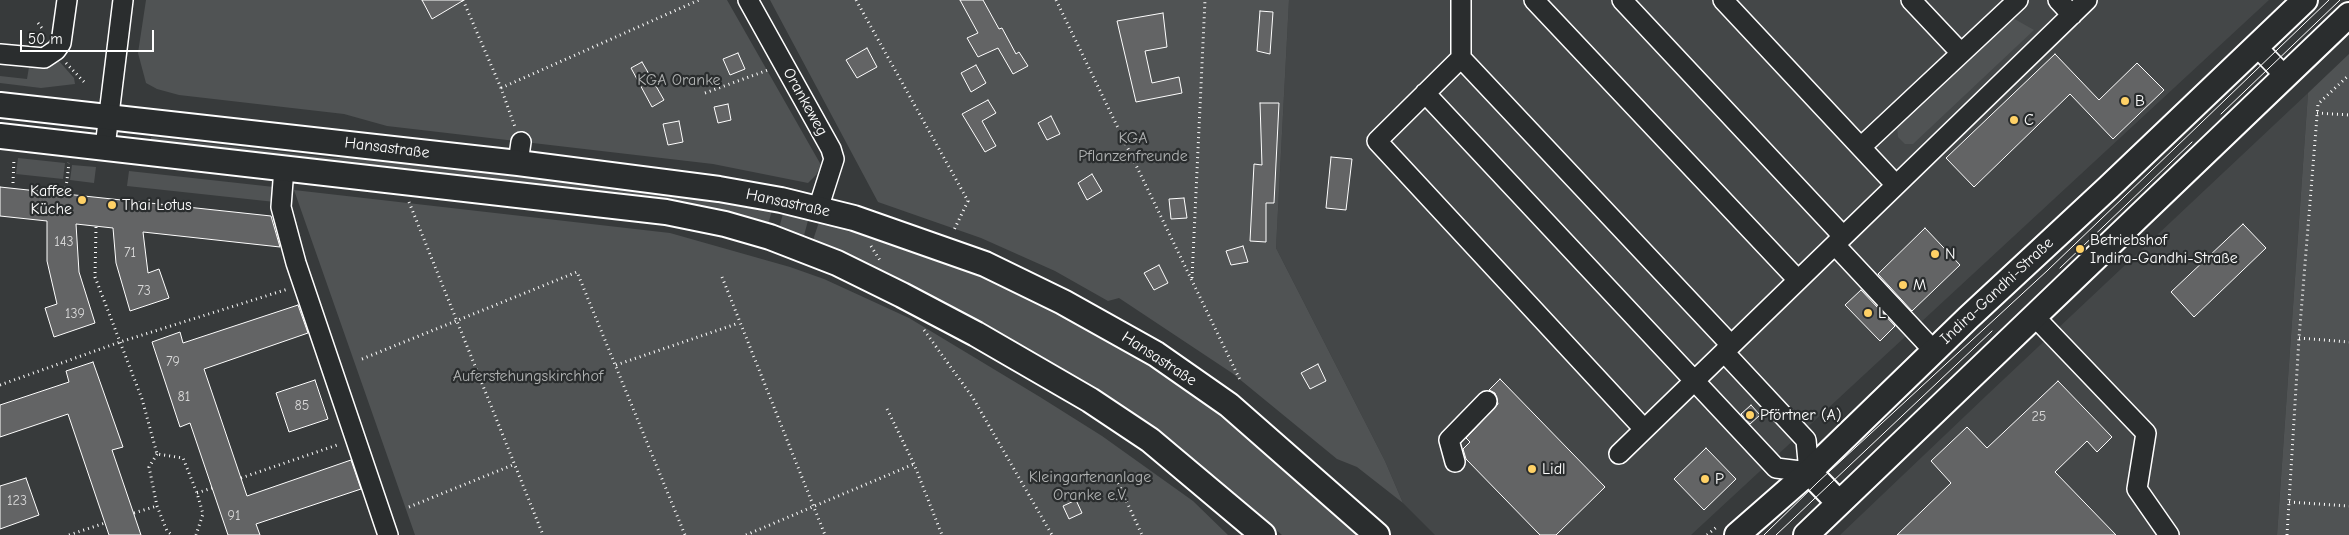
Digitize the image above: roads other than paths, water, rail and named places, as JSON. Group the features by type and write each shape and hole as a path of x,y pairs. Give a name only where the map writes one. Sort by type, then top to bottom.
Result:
{"main road":[{"name":"Indira-Gandhi-Straße","path":"1737,535 1809,472 2305,0"},
{"path":"1806,535 2349,15"},
{"name":"Hansastraße","path":"0,105 108,117 519,153 818,209 898,232 985,264 1063,302 1156,354 1228,405 1377,535"},
{"name":"Hansastraße","path":"0,136 666,212 725,224 770,237 837,263 886,287 976,334 1090,400 1150,440 1263,535"},
{"path":"1809,472 1839,503"}],"street":[{"path":"0,54 44,58 56,50 61,42 67,0"},
{"path":"105,147 123,0"},
{"name":"Orankeweg","path":"748,0 832,149 834,159 818,209"},
{"path":"1425,93 1693,382 1776,468 1809,472 1806,440 1727,349 1461,58 1461,0"},
{"path":"1534,0 1798,280"},
{"path":"1622,0 1839,240 1934,351"},
{"path":"1723,0 1896,185"},
{"path":"1911,0 1961,53"},
{"path":"1861,147 2018,0"},
{"path":"2058,0 2072,14"},
{"path":"1619,454 2087,0"},
{"path":"2256,46 2285,76"},
{"path":"1461,58 1378,141 1644,430"},
{"path":"284,168 281,206 302,285 388,535"},
{"path":"2034,316 2146,433 2137,489 2169,535"},
{"path":"1455,462 1449,440 1487,401"}],"tram line":[{"path":"1764,535 1818,482 2048,270 2329,0"},
{"path":"2221,114 2340,0"},
{"path":"2060,268 2192,142"},
{"path":"1776,535 1992,331"}],"place":[{"name":"B","path":"2125,101"},
{"name":"C","path":"2014,120"},
{"name":"Kaffee Küche","path":"82,200"},
{"name":"Thai Lotus","path":"112,205"},
{"name":"Betriebshof Indira-Gandhi-Straße","path":"2080,249"},
{"name":"N","path":"1935,254"},
{"name":"M","path":"1903,285"},
{"name":"L","path":"1868,313"},
{"name":"Pförtner (A)","path":"1750,415"},
{"name":"Lidl","path":"1532,469"},
{"name":"P","path":"1705,479"}],"park label":[{"name":"KGA Oranke","path":"679,80"},
{"name":"KGA Pflanzenfreunde","path":"1133,147"},
{"name":"Auferstehungskirchhof","path":"528,376"},
{"name":"Kleingartenanlage Oranke e.V.","path":"1090,486"}]}
